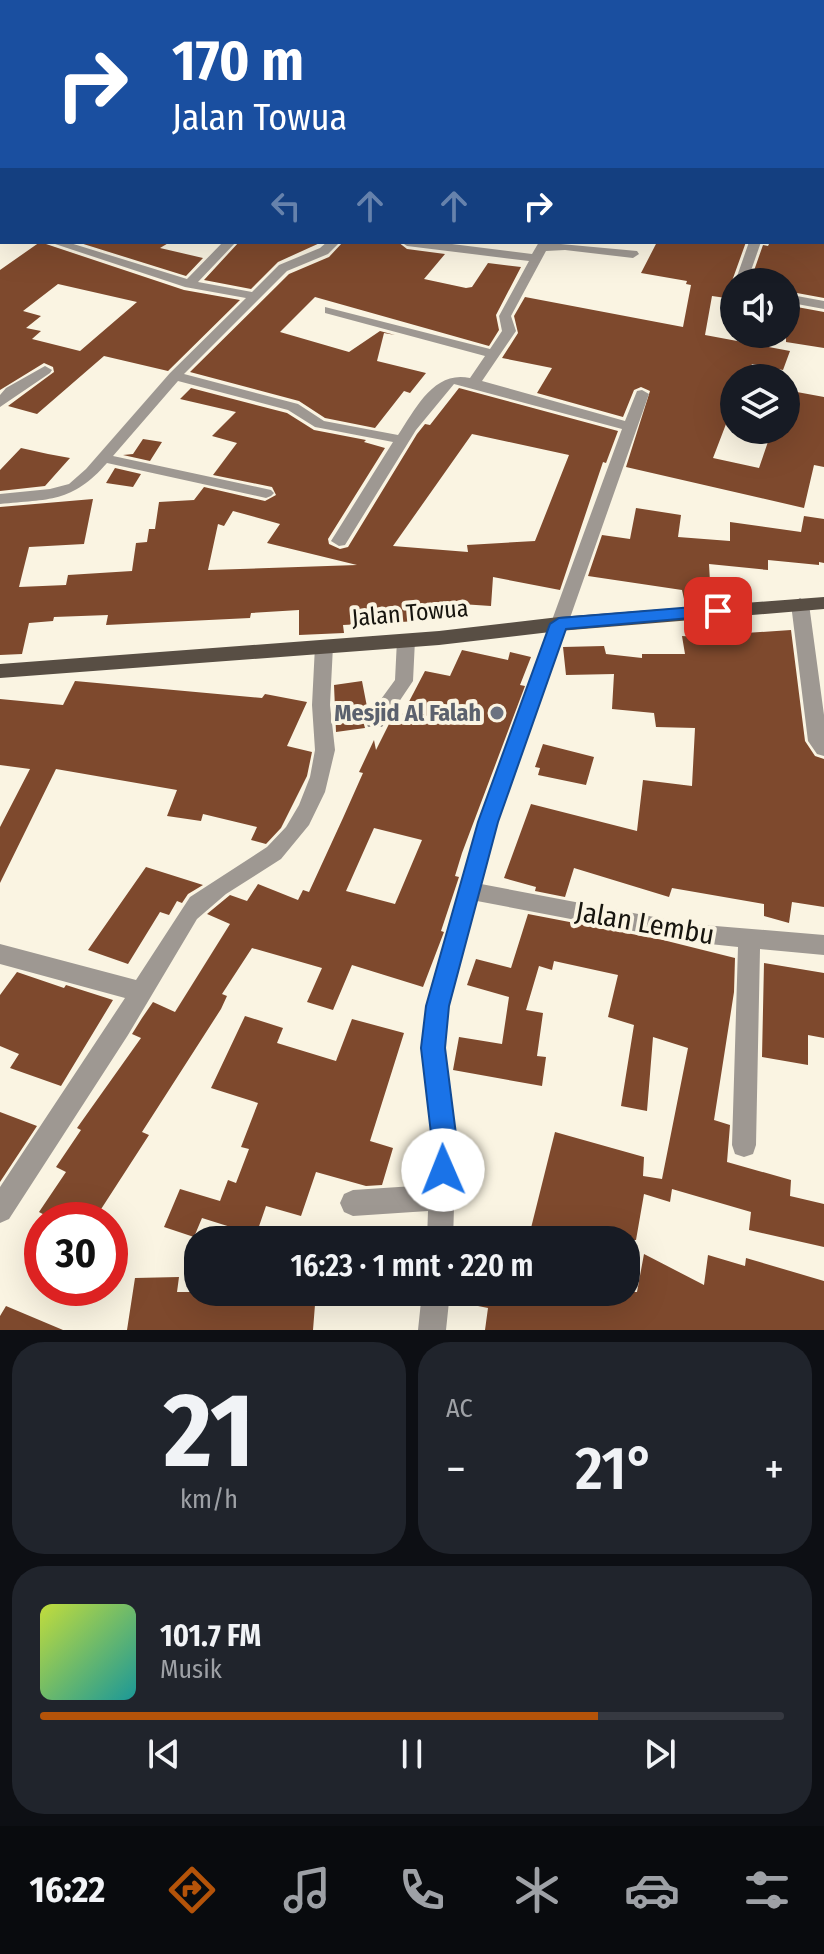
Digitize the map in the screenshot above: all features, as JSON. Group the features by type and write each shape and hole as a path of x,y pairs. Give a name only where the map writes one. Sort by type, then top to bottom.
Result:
{"main road":[{"name":"Jalan Towua","path":"0,671 406,640 559,624 824,603"}],"street":[{"path":"61,244 189,284 255,296"},
{"path":"189,284 228,244"},
{"path":"0,499 51,494 74,487 104,458 175,376 283,268 317,254 331,244"},
{"path":"445,244 540,249 565,246 633,254"},
{"path":"746,268 754,244"},
{"path":"474,383 509,331 505,316 540,249"},
{"path":"800,301 824,305"},
{"path":"330,310 492,354"},
{"path":"0,403 11,391 45,370"},
{"path":"175,376 293,407 320,424 403,440"},
{"path":"339,541 403,440 448,382 474,383 630,427"},
{"path":"441,1226 444,1142 433,1048 437,1006 488,822 642,394"},
{"path":"104,458 266,493"},
{"path":"800,604 818,741 824,749"},
{"path":"375,722 381,709 404,681 406,640"},
{"path":"0,1210 201,898 242,876 278,850 303,815 319,780 325,748 321,714 324,646"},
{"name":"Jalan Lembu","path":"467,890 691,933 824,945"},
{"path":"744,1145 749,940"},
{"path":"0,954 142,992"},
{"path":"353,1203 442,1197"},
{"path":"432,1330 435,1306"}],"building":[{"path":"37,244 46,244 184,290 240,300 168,371 104,356 37,414 8,406 54,372 53,367 44,363 0,390 0,270","holes":["58,284 137,302 80,351 32,339 41,331 26,328 41,316 23,311"]},
{"path":"83,244 167,244 160,248 203,258 186,276"},
{"path":"237,244 318,244 278,262 251,289 204,280"},
{"path":"341,244 401,244 407,249 445,254 424,279 466,288 472,287 488,263 521,267 496,315 499,330 489,346 315,297 280,332 349,352 380,331 395,335 384,333 377,361 426,373 410,393 404,391 375,428 325,418 299,401 190,372 289,274 329,257"},
{"path":"656,244 745,244 737,268 720,268 720,297 712,296 705,335 720,338 720,348 790,351 785,364 720,364 720,440 713,458 759,468 767,444 800,444 800,393 824,397 824,467 814,465 804,508 626,467 650,391 641,387 634,390 623,417 537,393 552,368 502,358 518,333 514,316 525,297 683,327 691,285 686,284 687,281 641,273"},
{"path":"824,244 824,298 800,294 800,268 755,268 763,245"},
{"path":"800,308 824,312 824,348 800,344"},
{"path":"191,388 287,413 314,430 366,440 364,442 385,448 328,539 329,544 340,549 348,547 417,434 425,424 430,425 459,388 618,431 606,463 603,462 560,590 493,577 491,606 446,603 446,610 418,609 419,621 343,625 344,633 299,635 299,610 251,613 250,618 106,625 108,615 54,617 53,621 29,623 22,654 0,655 0,507 93,499 84,544 29,547 19,587 66,585 68,575 132,571 136,543 147,542 149,529 155,529 159,502 194,500 204,487 265,501 276,495 272,487 213,475 237,443 212,436 236,412 180,399","holes":["472,434 569,455 535,541 467,545 468,552 393,546","233,511 280,524 267,543 357,565 208,570 218,524 224,526"]},
{"path":"143,439 162,442 150,461 123,455 133,454"},
{"path":"21,448 70,458 45,486 0,491 0,470"},
{"path":"115,468 141,474 133,487 106,483"},
{"path":"636,508 681,515 678,537 730,541 730,522 801,532 804,516 824,519 824,563 768,560 768,570 709,564 711,599 684,599 682,590 588,576 602,535 630,539"},
{"path":"791,630 805,741 815,756 824,759 824,907 792,902 789,923 764,916 764,904 672,888 669,897 574,868 565,897 535,891 536,887 504,878 531,804 637,831 643,780 692,786 695,728 656,727 654,713 612,709 614,674 566,675 563,647 604,646 606,654 642,658 642,654 685,654 682,636 716,638 716,635"},
{"path":"462,650 508,660 510,652 531,657 520,685 525,686 462,853 455,876 459,877 441,931 444,932 423,987 352,965 333,1010 307,1002 322,968 252,948 222,994 227,996 221,1009 142,1132 149,1135 106,1202 46,1202 66,1172 56,1167 81,1130 77,1128 141,1038 132,1034 142,1018 153,1002 175,1012 230,924 207,914 230,895 247,901 258,884 298,900 303,890 309,892 363,773 359,772 374,740 376,750 395,713 402,715 425,671 450,676","holes":["374,828 422,840 395,904 346,891"]},
{"path":"75,681 262,698 265,694 307,702 287,746 312,752 307,776 281,828 266,844 251,840 257,827 203,814 201,821 167,816 177,790 56,769 0,883 0,827 30,769 0,765 0,699 63,705"},
{"path":"362,681 368,712 363,721 365,728 336,732 334,685"},
{"path":"543,744 594,757 586,785 538,775 540,768 535,767"},
{"path":"146,867 203,885 188,894 182,903 177,901 169,915 160,912 128,964 88,950"},
{"path":"528,914 663,940 735,958 734,992 714,1120 730,1125 727,1162 791,1180 790,1196 824,1204 824,1247 749,1230 751,1212 672,1189 670,1202 644,1194 638,1226 532,1226 555,1132 644,1157 643,1176 662,1179 688,1048 653,1037 647,1111 621,1106 634,1025 608,1017 618,975 554,961 552,970 539,966 526,1010 543,1013 537,1056 546,1057 542,1086 453,1070 459,1037 502,1044 509,997 467,985 476,959 511,968"},
{"path":"764,963 824,973 824,1038 808,1035 808,1065 762,1057"},
{"path":"17,972 113,1000 61,1086 10,1068 19,1054 0,1046 0,995"},
{"path":"245,1016 283,1028 277,1043 336,1061 352,1019 404,1033 370,1141 393,1148 382,1185 366,1186 316,1172 301,1216 266,1206 259,1226 227,1226 202,1218 199,1226 184,1226 184,1234 164,1227 180,1189 220,1201 228,1180 236,1183 249,1149 241,1147 258,1103 211,1088"},
{"path":"0,1112 37,1126 0,1182"},
{"path":"644,1254 704,1285 708,1255 745,1266 746,1258 824,1281 824,1330 485,1330 488,1308 478,1306 640,1306"},
{"path":"179,1277 177,1292 184,1292 184,1306 315,1306 313,1330 127,1330 135,1278"},
{"path":"6,1306 63,1330 0,1330 0,1316"}],"place":[{"name":"Mesjid Al Falah","path":"497,713"}],"route":[{"path":"443,1170 444,1142 433,1048 437,1006 488,822 559,624 718,611"}]}
